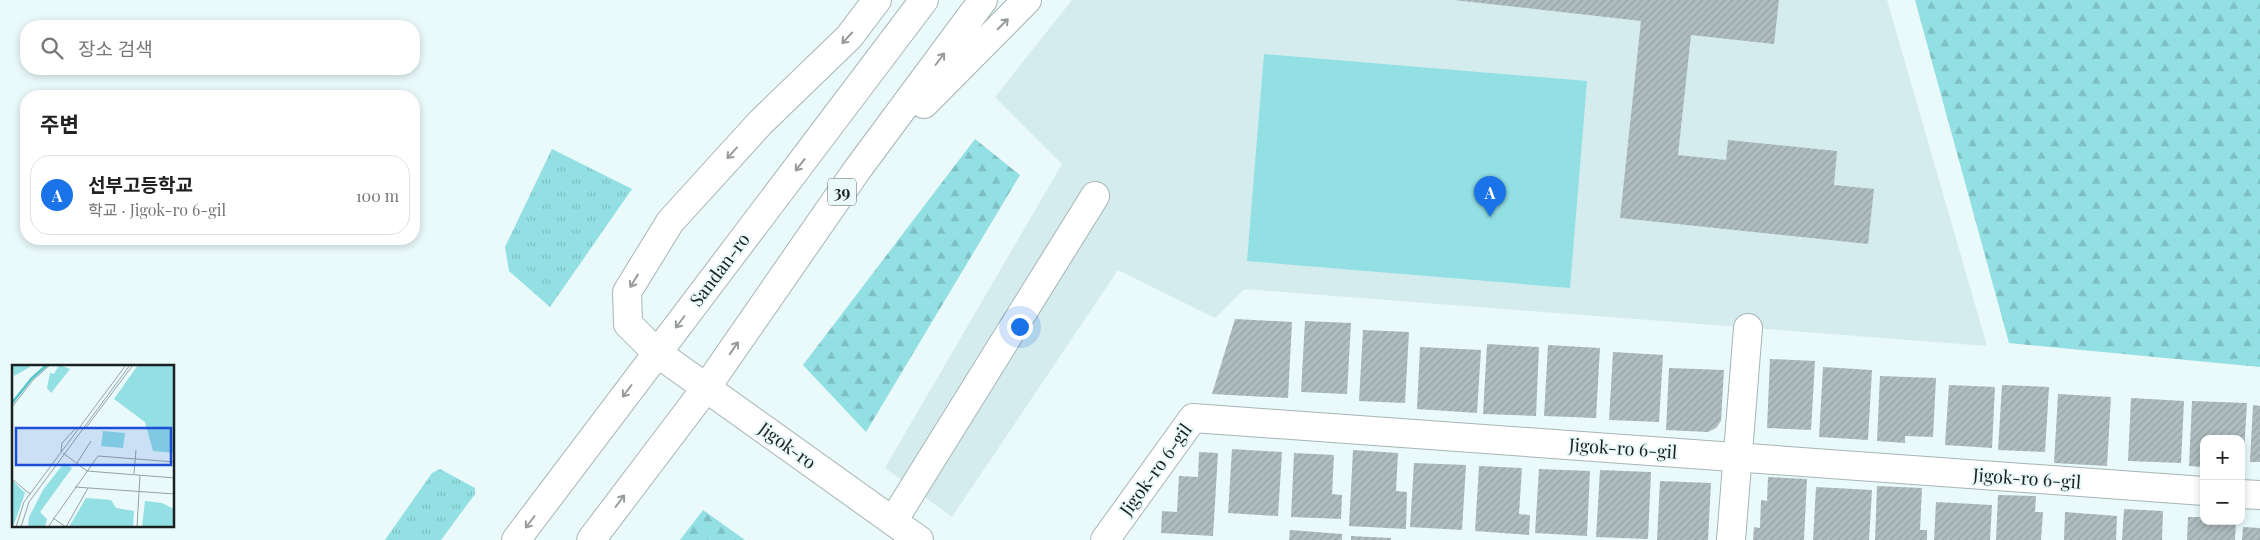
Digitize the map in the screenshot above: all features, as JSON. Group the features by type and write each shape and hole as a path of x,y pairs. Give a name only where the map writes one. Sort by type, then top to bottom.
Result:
{"main road":[{"name":"Jigok-ro","path":"877,0 849,37 760,123 670,222 627,292 628,324 656,352 919,540"},
{"path":"818,142 897,0"},
{"name":"Sandan-ro","path":"516,540 656,352 818,142 924,0"},
{"name":"39","path":"591,540 706,388 857,170 983,0"},
{"path":"857,170 1027,0"},
{"path":"893,521 1095,196"},
{"path":"1731,540 1748,328"},
{"name":"Jigok-ro 6-gil","path":"1105,540 1193,418 2200,491"},
{"path":"2245,494 2260,496"}],"shaded area":[{"path":"1072,0 1887,0 1987,346 1244,289 1215,318 1118,270 952,517 885,468 1062,164 995,97"}],"green space":[{"path":"1915,0 2260,0 2260,367 2009,343"},
{"path":"1264,54 1587,81 1570,288 1247,261"},
{"path":"975,139 1020,175 866,432 803,365"},
{"path":"552,149 632,189 550,307 509,271 505,247"},
{"path":"440,469 475,488 475,494 441,540 385,540 432,473"},
{"path":"703,510 745,540 680,540"}],"building":[{"path":"1454,0 1779,0 1774,44 1691,35 1678,155 1726,160 1728,140 1837,151 1834,185 1874,189 1868,244 1620,218 1641,21"},
{"path":"1235,319 1292,322 1288,398 1212,394"},
{"path":"1305,321 1351,323 1347,394 1301,392"},
{"path":"1363,330 1409,332 1405,403 1359,401"},
{"path":"1487,344 1539,347 1536,416 1483,414"},
{"path":"1548,345 1600,348 1596,418 1544,416"},
{"path":"1420,347 1481,350 1477,413 1417,409"},
{"path":"1613,352 1663,355 1659,422 1609,420"},
{"path":"1770,359 1815,361 1811,430 1767,428"},
{"path":"1823,367 1872,370 1868,440 1819,437"},
{"path":"1669,368 1724,370 1721,421 1716,428 1708,432 1666,430"},
{"path":"1880,376 1936,378 1933,437 1905,436 1905,443 1877,441"},
{"path":"1949,385 1995,387 1992,448 1945,445"},
{"path":"2002,385 2049,387 2045,452 1998,450"},
{"path":"2058,394 2111,397 2107,466 2054,463"},
{"path":"2131,398 2184,401 2181,463 2128,461"},
{"path":"2192,401 2247,403 2245,436 2200,435 2200,467 2189,466"},
{"path":"2253,405 2260,406 2260,462 2250,462"},
{"path":"1232,449 1282,452 1278,516 1228,513"},
{"path":"1353,450 1398,453 1396,491 1407,492 1406,529 1349,526"},
{"path":"1199,452 1218,453 1213,536 1161,533 1162,511 1177,512 1179,476 1198,477"},
{"path":"1294,453 1334,455 1332,494 1342,495 1341,519 1291,517"},
{"path":"1414,463 1466,465 1462,530 1410,527"},
{"path":"1479,466 1522,468 1519,514 1530,515 1529,535 1475,531"},
{"path":"1539,469 1590,471 1587,536 1535,533"},
{"path":"1600,470 1651,472 1648,539 1596,537"},
{"path":"1768,477 1807,479 1804,540 1753,540 1754,527 1760,528 1761,500 1767,501"},
{"path":"1660,481 1711,483 1708,540 1657,540"},
{"path":"1877,486 1922,488 1920,530 1927,530 1927,540 1875,540"},
{"path":"1816,487 1872,490 1869,540 1813,540"},
{"path":"1998,495 2036,496 2035,512 2043,512 2041,540 1996,540"},
{"path":"1936,502 1992,505 1990,540 1934,540"},
{"path":"2124,509 2163,511 2162,540 2122,540"},
{"path":"2065,512 2117,516 2116,540 2064,540"},
{"path":"2188,517 2200,517 2200,525 2236,525 2235,540 2187,540"},
{"path":"2243,527 2260,528 2260,540 2242,540"},
{"path":"1290,530 1342,534 1342,540 1289,540"},
{"path":"1351,536 1391,538 1391,540 1351,540"}],"place":[{"name":"선부고등학교","path":"1490,217"}]}
